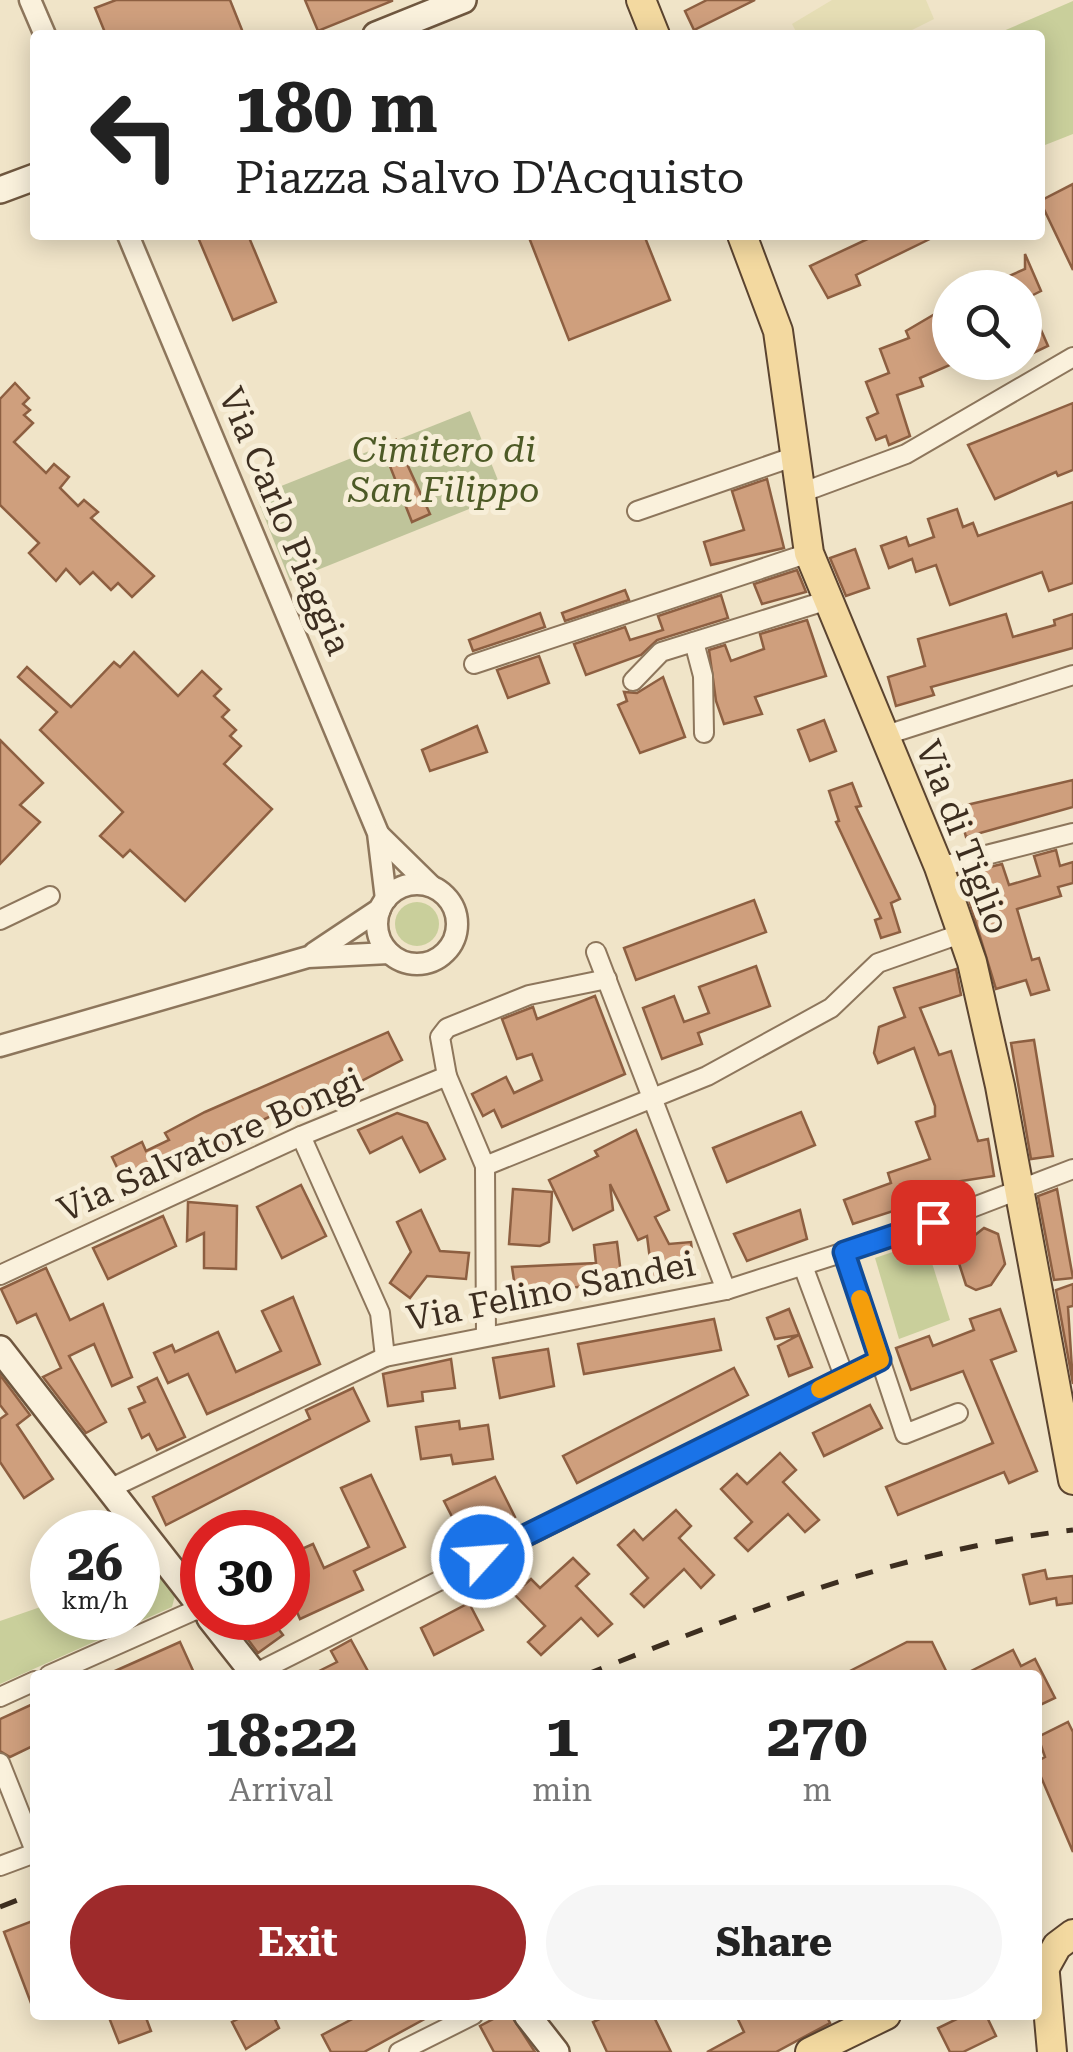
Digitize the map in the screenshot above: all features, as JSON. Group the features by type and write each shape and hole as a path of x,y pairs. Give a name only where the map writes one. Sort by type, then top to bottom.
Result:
{"main road":[{"path":"388,30 463,0"},
{"path":"641,0 653,30"},
{"path":"0,190 30,177"},
{"name":"Via di Tiglio","path":"744,240 778,330 809,553 825,601 940,866 987,1019 1073,1480"},
{"path":"0,1349 180,1580"},
{"path":"227,1640 251,1670"},
{"path":"1042,1936 1073,1917"},
{"path":"1052,2052 1042,1967 1057,1946 1073,1934"},
{"path":"531,2020 556,2052"},
{"path":"810,2052 876,2020"},
{"path":"1036,2020 1052,2052"}],"street":[{"path":"30,0 43,30"},
{"name":"Via Carlo Piaggia","path":"130,240 378,833 382,904"},
{"path":"798,494 906,454 1073,356"},
{"path":"637,511 793,457"},
{"path":"474,664 809,553"},
{"path":"633,681 661,652 825,601"},
{"path":"694,642 703,676 704,733"},
{"path":"883,736 1073,675"},
{"path":"940,866 1073,832"},
{"name":"Via Carlo Piaggia","path":"378,833 431,886"},
{"path":"0,1046 308,957 389,953 420,964 449,948 457,930 454,909 431,886 405,885 308,957"},
{"path":"0,920 50,896"},
{"path":"382,904 378,932 389,953"},
{"path":"485,1166 707,1076 831,1008 878,963 963,934"},
{"path":"596,952 649,1100 726,1290"},
{"path":"486,1336 485,1166 447,1076 440,1037 447,1028 529,994 606,979"},
{"name":"Via Salvatore Bongi","path":"0,1275 302,1136 447,1076"},
{"path":"302,1136 380,1313 385,1356"},
{"name":"Via Felino Sandei","path":"109,1488 385,1356 726,1290 1073,1169"},
{"path":"844,1252 905,1434 958,1413"},
{"path":"803,1266 844,1376"},
{"path":"262,1670 880,1360"},
{"path":"60,1670 180,1618"},
{"path":"0,1696 30,1683"},
{"path":"0,1763 30,1839"},
{"path":"0,1866 30,1854"},
{"path":"400,2052 464,2020"}],"shaded area":[{"path":"832,0 926,0 934,19 912,30 795,30 792,24"}],"green space":[{"path":"1073,1 1073,134 1045,145 1045,30 1006,30"},
{"name":"Cimitero di San Filippo","path":"470,411 504,495 290,581 256,496"},
{"path":"417,902 433,908 439,924 433,940 417,946 401,940 395,924 401,908"},
{"path":"925,1241 950,1320 899,1339 875,1258"},
{"path":"160,1575 176,1592 172,1607 160,1612"},
{"path":"30,1611 30,1640 98,1640 0,1684 0,1621"}],"building":[{"path":"116,0 230,0 242,30 104,30 95,8"},
{"path":"305,0 392,0 320,30"},
{"path":"707,0 755,0 694,30 685,11"},
{"path":"1073,184 1073,270 1045,211 1045,198"},
{"path":"199,240 250,240 276,302 233,320"},
{"path":"530,240 646,240 670,300 569,340"},
{"path":"865,240 928,240 856,275 860,285 828,298 810,266"},
{"path":"932,316 932,373 920,378 923,386 897,395 910,436 889,445 886,436 876,440 867,418 878,413 866,382 889,373 880,349 909,338 906,331"},
{"path":"15,383 29,398 23,404 30,410 24,415 33,423 14,442 46,473 54,464 69,477 60,488 78,506 84,500 98,512 91,518 154,576 132,597 118,583 111,590 93,572 80,584 66,569 56,581 29,553 39,543 0,505 0,399"},
{"path":"1073,403 1073,470 1058,476 1056,472 995,499 968,445"},
{"path":"396,440 430,514 412,522 382,446"},
{"path":"767,479 784,548 711,565 704,542 744,530 732,491"},
{"path":"1073,502 1073,583 1049,591 1042,572 950,605 936,565 916,572 912,559 889,568 881,546 906,537 909,546 934,537 928,519 957,509 963,527 973,523 978,536"},
{"path":"855,549 869,588 846,596 830,558"},
{"path":"797,570 806,592 762,604 754,584"},
{"path":"625,590 629,600 565,621 562,613"},
{"path":"721,595 728,618 657,640 641,655 586,675 574,644 625,627 630,640 663,630 658,616"},
{"path":"540,613 545,627 473,651 469,640"},
{"path":"1006,614 1013,637 1055,625 1054,620 1073,614 1073,648 931,687 934,695 896,706 888,677 925,666 918,639"},
{"path":"807,620 826,676 755,697 762,714 724,724 716,701 709,650 725,645 731,661 764,649 760,634"},
{"path":"134,652 178,696 202,671 221,689 214,696 229,710 222,717 236,730 230,736 241,746 224,764 272,809 185,901 130,850 123,857 100,836 123,812 40,730 57,712 18,677 27,667 71,707 114,662 120,667"},
{"path":"539,656 549,683 508,698 497,670"},
{"path":"663,677 685,737 640,753 618,705 627,701 624,692 637,693"},
{"path":"824,720 836,751 810,761 798,730"},
{"path":"477,726 487,752 430,771 422,750"},
{"path":"0,740 43,783 20,805 40,822 0,864"},
{"path":"1073,780 1073,807 966,837 958,807"},
{"path":"852,783 861,806 856,807 900,899 891,903 900,932 881,938 875,920 881,918 836,822 839,821 829,791"},
{"path":"1056,850 1060,866 1073,862 1073,883 1058,887 1061,896 1017,909 1032,960 1039,958 1049,990 1031,995 1026,980 996,989 961,874 1002,864 1009,885 1040,876 1034,856"},
{"path":"754,900 766,932 636,980 624,948"},
{"path":"756,966 770,1006 698,1033 702,1044 662,1059 643,1008 674,996 684,1022 709,1013 699,987"},
{"path":"956,969 961,995 920,1008 939,1055 951,1051 978,1141 988,1139 994,1176 942,1184 946,1194 853,1224 844,1200 891,1183 888,1173 930,1159 916,1122 935,1116 935,1106 914,1048 878,1063 874,1053 879,1027 905,1017 894,988"},
{"path":"595,996 625,1074 502,1127 494,1110 483,1116 472,1094 506,1077 514,1093 542,1080 532,1054 517,1059 502,1019 533,1007 537,1019"},
{"path":"388,1032 402,1060 311,1107 285,1118 281,1111 253,1125 257,1132 224,1149 221,1144 127,1188 112,1157 142,1142 146,1151 169,1140 165,1133 205,1112"},
{"path":"1034,1040 1053,1156 1031,1159 1011,1043"},
{"path":"801,1112 815,1145 727,1182 713,1148"},
{"path":"397,1113 427,1123 445,1159 420,1172 402,1137 370,1153 358,1130"},
{"path":"636,1130 669,1210 655,1217 669,1244 691,1242 695,1278 653,1283 647,1236 638,1240 610,1184 613,1210 573,1230 549,1180 598,1156 595,1151"},
{"path":"301,1185 326,1236 282,1258 257,1207"},
{"path":"513,1189 552,1192 549,1242 540,1246 509,1244"},
{"path":"1057,1189 1073,1278 1054,1280 1038,1196"},
{"path":"188,1202 237,1206 236,1269 204,1268 204,1233 187,1241"},
{"path":"421,1210 440,1251 469,1253 466,1279 427,1276 410,1298 390,1283 411,1252 397,1222"},
{"path":"800,1210 807,1239 747,1261 734,1234"},
{"path":"163,1216 176,1246 108,1279 93,1248"},
{"path":"984,1228 998,1234 1005,1264 991,1285 976,1290 966,1285 955,1251 962,1236 970,1239"},
{"path":"617,1242 622,1282 516,1294 512,1267 596,1263 594,1245"},
{"path":"46,1268 70,1320 103,1304 132,1377 112,1386 94,1344 69,1356 106,1422 86,1433 43,1377 61,1368 36,1314 17,1323 1,1289"},
{"path":"1073,1284 1073,1306 1068,1307 1073,1384 1056,1290"},
{"path":"293,1297 320,1364 207,1414 188,1374 168,1383 154,1353 172,1345 175,1352 218,1332 236,1372 281,1351 262,1311"},
{"path":"789,1309 812,1367 789,1376 778,1346 799,1335 775,1339 767,1318"},
{"path":"1000,1309 1016,1351 991,1360 1037,1471 1009,1483 1004,1472 898,1515 886,1487 993,1443 963,1371 911,1390 896,1348 929,1336 933,1346 974,1330 970,1319"},
{"path":"714,1319 721,1350 584,1374 578,1344"},
{"path":"548,1349 554,1386 500,1398 493,1358"},
{"path":"451,1359 455,1388 422,1392 423,1401 388,1406 383,1374"},
{"path":"734,1368 748,1395 577,1483 563,1456"},
{"path":"0,1375 30,1415 17,1425 53,1479 24,1498 0,1462 0,1419 7,1414 0,1405"},
{"path":"157,1378 185,1437 157,1450 149,1434 142,1438 129,1409 145,1402 138,1387"},
{"path":"353,1388 369,1421 195,1510 180,1510 180,1518 166,1525 153,1497 310,1419 306,1410"},
{"path":"870,1405 882,1428 824,1456 813,1433"},
{"path":"459,1421 460,1429 488,1425 493,1459 453,1464 451,1455 421,1459 416,1427"},
{"path":"780,1453 796,1470 783,1482 819,1520 805,1532 788,1514 748,1551 735,1538 752,1522 721,1489 737,1474 747,1484"},
{"path":"371,1475 405,1547 354,1571 363,1590 310,1614 310,1545 313,1544 324,1568 369,1547 341,1488"},
{"path":"495,1477 515,1517 466,1544 444,1501"},
{"path":"676,1510 691,1526 679,1538 714,1575 701,1588 684,1569 644,1607 631,1594 648,1578 618,1545 634,1530 643,1540"},
{"path":"573,1558 589,1574 576,1586 612,1624 598,1636 581,1618 541,1655 528,1642 545,1626 514,1594 531,1579 540,1588"},
{"path":"1045,1570 1047,1579 1073,1576 1073,1603 1057,1605 1056,1598 1030,1604 1023,1575"},
{"path":"469,1603 483,1630 434,1655 421,1628"},
{"path":"248,1640 276,1640 258,1653"},
{"path":"351,1640 367,1670 321,1670 337,1662 331,1651"},
{"path":"180,1642 193,1670 117,1670"},
{"path":"907,1642 932,1642 946,1670 852,1670"},
{"path":"1013,1650 1021,1666 1035,1659 1041,1670 973,1670"},
{"path":"1042,1673 1055,1698 1042,1704"},
{"path":"30,1705 30,1747 10,1757 0,1751 0,1719"},
{"path":"1068,1722 1073,1732 1073,1852 1042,1779 1042,1735"},
{"path":"30,1922 30,2000 4,1932"},
{"path":"110,2020 147,2020 151,2031 119,2043"},
{"path":"275,2020 279,2028 246,2049 232,2022"},
{"path":"350,2020 423,2020 364,2052 331,2052 322,2035"},
{"path":"491,2020 514,2020 535,2052 494,2052 480,2026"},
{"path":"655,2020 671,2052 607,2052 593,2022"},
{"path":"738,2020 830,2023 776,2052 707,2052 744,2032"},
{"path":"955,2020 988,2020 996,2036 963,2052 950,2052 938,2028"}],"railway":[{"path":"598,1670 764,1607 885,1568 1009,1539 1073,1530"},
{"path":"0,1907 30,1895"}],"slow traffic":[{"path":"820,1389 880,1360 860,1299"}],"route":[{"path":"482,1557 880,1360 844,1252 933,1222"}]}
